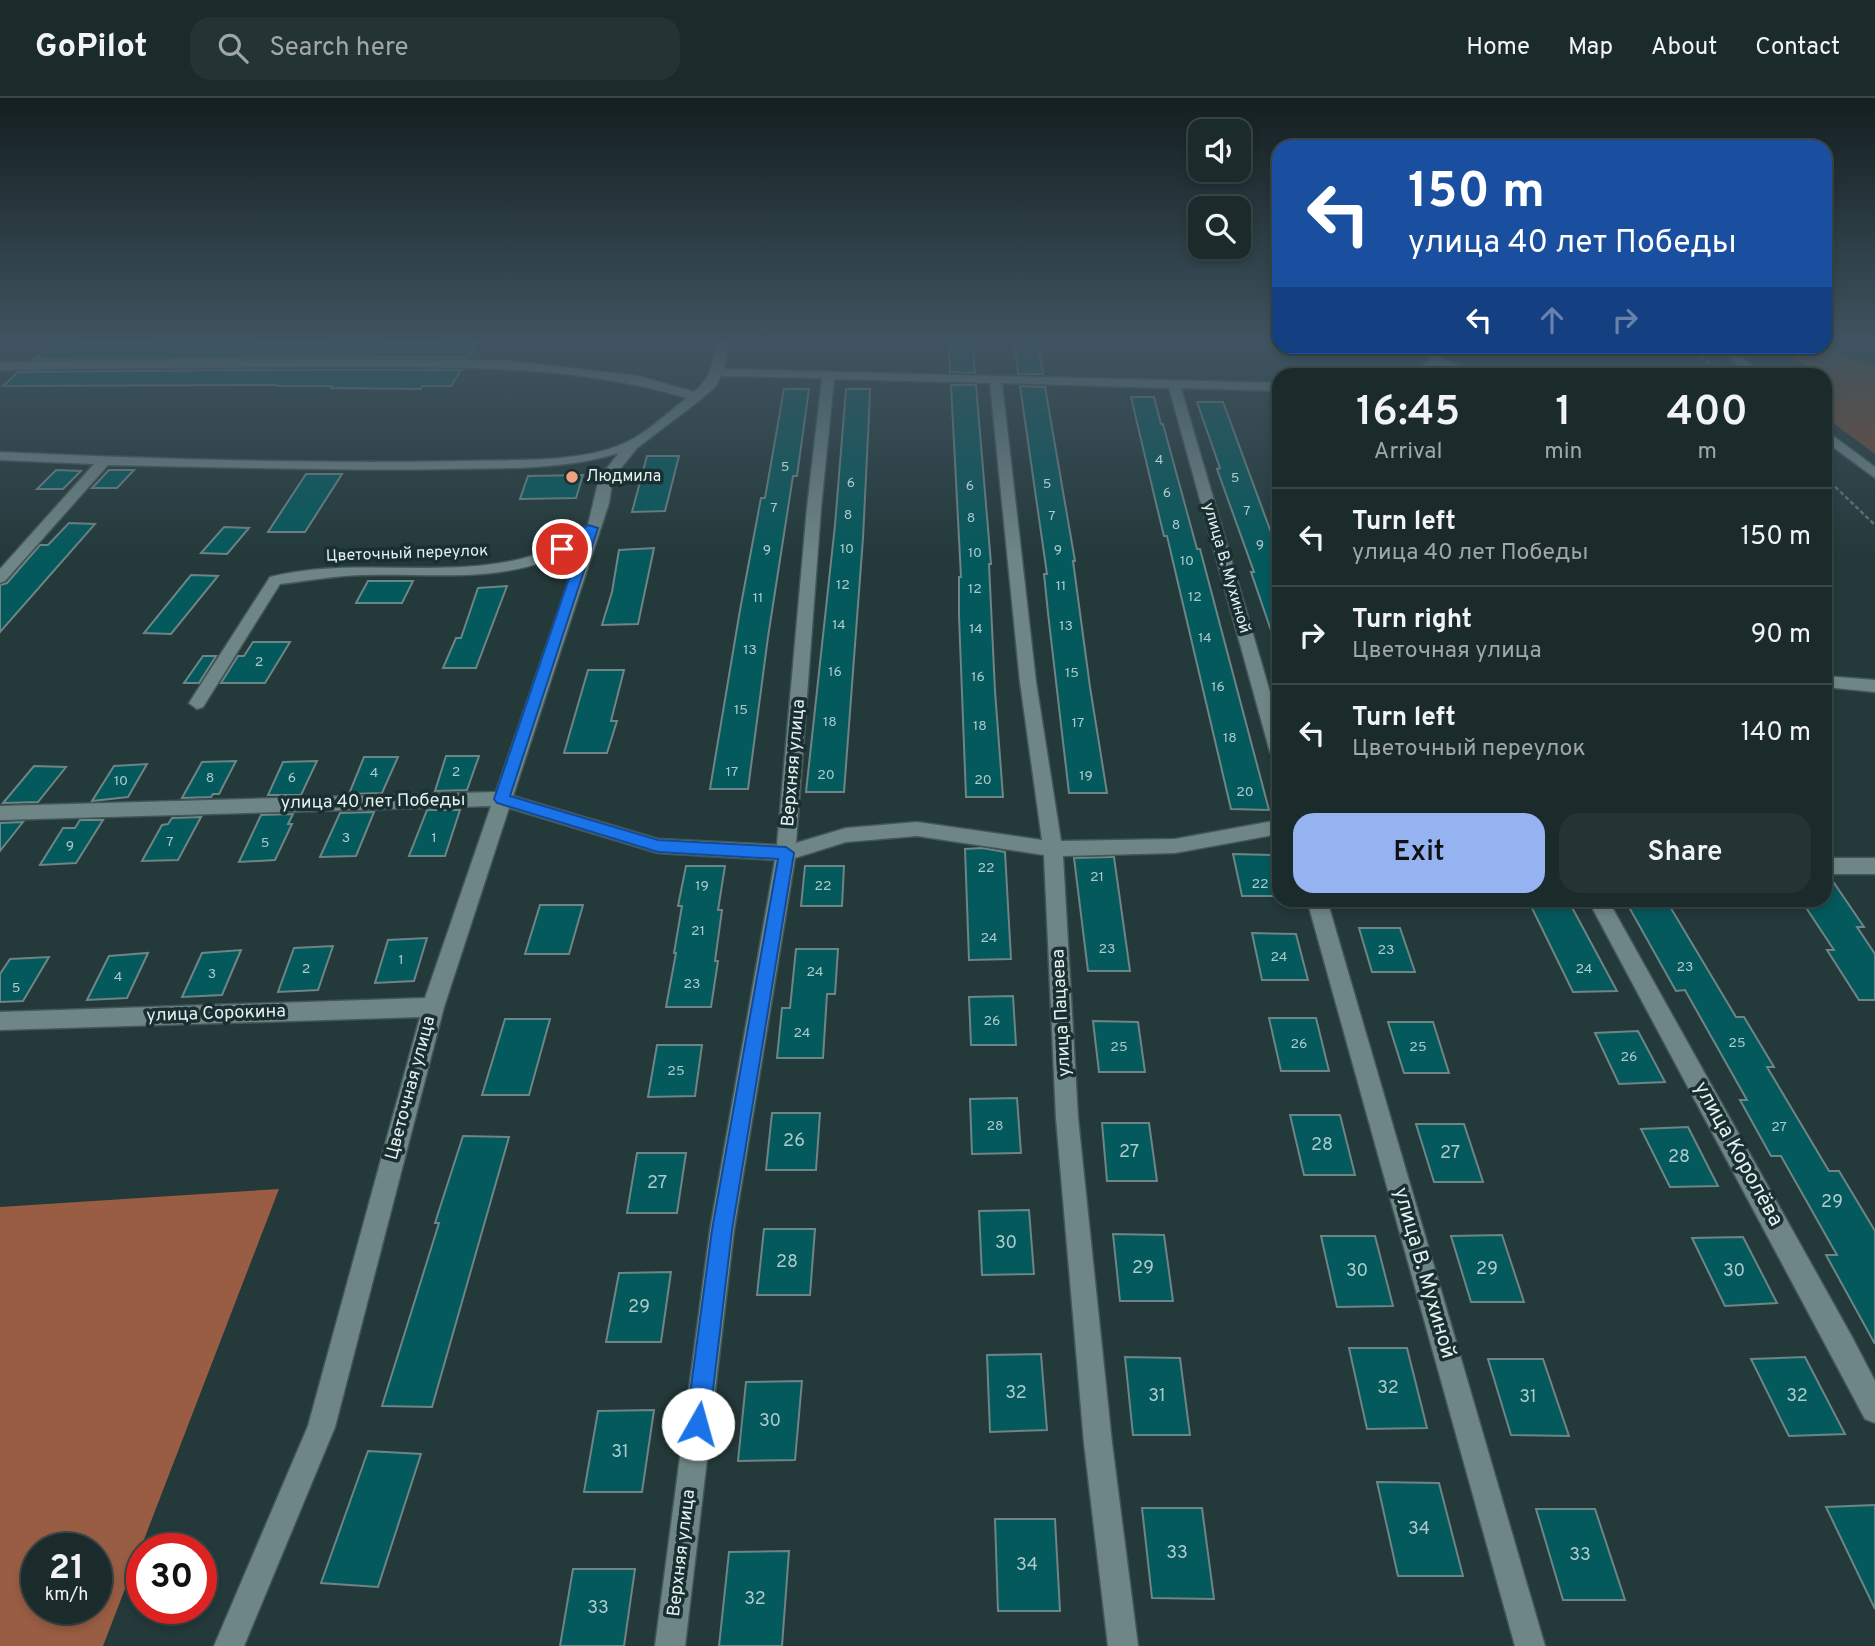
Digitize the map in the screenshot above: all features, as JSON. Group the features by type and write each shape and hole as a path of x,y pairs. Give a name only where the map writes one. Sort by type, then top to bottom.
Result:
{"main road":[{"path":"1832,440 1875,474"}],"street":[{"path":"0,456 104,461 394,466 532,463 589,458 632,445 674,413"},
{"name":"Верхняя улица","path":"670,1646 722,1230 786,853 824,413"},
{"name":"улица Пацаева","path":"999,413 1028,682 1053,849 1067,1118 1098,1443 1123,1646"},
{"name":"улица В. Мухиной","path":"1182,413 1272,727"},
{"name":"Цветочная улица","path":"229,1646 321,1427 433,1007 602,503 606,478 632,445"},
{"path":"0,578 104,461"},
{"name":"Цветочный переулок","path":"197,704 275,580 364,570 470,572 512,565 562,549 593,528"},
{"path":"1832,682 1875,686"},
{"name":"улица 40 лет Победы","path":"0,813 502,799 658,846 786,853 846,835 917,829 1053,849 1175,846 1272,828"},
{"path":"1832,867 1871,871"},
{"name":"улица В. Мухиной","path":"1319,907 1530,1646"},
{"name":"улица Королёва","path":"1602,907 1875,1409"},
{"name":"улица Сорокина","path":"0,1021 433,1007"}],"path":[{"path":"1832,484 1875,525"}],"shaded area":[{"path":"1832,413 1875,413 1875,454 1832,422"},
{"path":"279,1189 147,1533 126,1533 126,1586 112,1623 112,1533 21,1533 21,1624 111,1624 103,1646 0,1646 0,1207"}],"building":[{"path":"780,413 806,413 768,637 748,789 710,789 761,498 765,498"},
{"path":"844,413 869,413 863,538 844,792 806,792 835,525"},
{"path":"952,413 978,413 991,564 995,691 1003,797 966,797 959,616 961,577"},
{"path":"1024,413 1050,413 1075,561 1090,687 1107,793 1069,793 1044,574 1047,574"},
{"path":"1135,413 1158,413 1163,424 1197,549 1200,549 1269,810 1231,809 1167,536 1164,536"},
{"path":"1201,413 1227,413 1272,535 1272,633 1251,572 1254,572 1217,469 1220,468"},
{"path":"647,456 679,456 665,511 632,512"},
{"path":"56,470 81,471 63,489 37,489"},
{"path":"109,470 134,470 117,488 92,488"},
{"path":"306,474 342,474 305,532 268,532"},
{"path":"583,475 576,498 520,499 528,476"},
{"path":"69,523 95,524 0,632 0,585 7,583 40,545 48,545"},
{"path":"224,527 249,528 227,554 201,553"},
{"path":"654,548 638,624 602,625 612,592 619,550"},
{"path":"191,575 218,576 171,634 144,633"},
{"path":"368,581 413,581 402,603 356,603"},
{"path":"507,586 476,668 443,668 456,638 461,638 478,588"},
{"path":"253,642 290,642 265,683 221,683 238,656 244,656"},
{"path":"203,656 216,656 199,683 184,683"},
{"path":"588,670 624,670 611,721 617,721 607,753 564,753"},
{"path":"446,756 479,756 467,790 435,791"},
{"path":"364,757 398,757 382,793 349,794"},
{"path":"236,761 219,794 213,794 211,797 182,798 202,762"},
{"path":"317,761 301,795 268,795 283,762"},
{"path":"147,764 128,797 92,801 114,766"},
{"path":"34,766 66,767 38,802 3,803"},
{"path":"427,810 460,810 445,856 409,856"},
{"path":"374,812 356,856 320,857 340,813"},
{"path":"293,814 288,824 292,824 275,860 239,862 261,815"},
{"path":"201,817 178,860 142,861 162,825 168,824 172,818"},
{"path":"80,820 103,820 76,863 40,865 63,828 75,828"},
{"path":"23,822 0,851 0,823"},
{"path":"982,848 1005,852 1011,959 969,960 965,849"},
{"path":"1233,854 1272,855 1272,896 1242,896"},
{"path":"1114,857 1130,971 1088,971 1074,858"},
{"path":"686,866 725,866 718,910 722,910 711,1007 666,1007 676,953 682,906 678,906"},
{"path":"805,866 844,866 842,906 801,906"},
{"path":"1832,880 1864,927 1857,927 1875,954 1875,1000 1859,1000 1827,950 1834,950 1806,907 1832,907"},
{"path":"540,905 583,905 569,954 525,954"},
{"path":"1531,907 1572,907 1617,991 1573,992"},
{"path":"1629,907 1670,907 1736,1017 1744,1017 1774,1067 1767,1067 1829,1171 1839,1171 1875,1231 1875,1344 1826,1255 1837,1255 1781,1156 1771,1156 1740,1100 1747,1100 1685,990 1676,991"},
{"path":"1359,928 1400,928 1415,972 1372,972"},
{"path":"1252,933 1296,934 1308,980 1262,980"},
{"path":"427,938 414,981 375,983 388,940"},
{"path":"333,946 318,990 278,992 294,948"},
{"path":"796,949 838,949 835,994 827,994 823,1058 777,1058 782,1008 790,1008"},
{"path":"241,950 222,995 182,997 202,953"},
{"path":"148,953 127,998 87,1000 109,956"},
{"path":"49,957 23,1001 0,1002 0,974 10,959"},
{"path":"1013,996 1016,1045 971,1045 969,997"},
{"path":"1269,1018 1316,1018 1329,1071 1281,1071"},
{"path":"505,1019 550,1019 529,1095 482,1095"},
{"path":"1093,1021 1138,1022 1145,1072 1099,1072"},
{"path":"1388,1022 1433,1022 1449,1073 1404,1073"},
{"path":"1638,1031 1665,1082 1619,1084 1595,1033"},
{"path":"657,1045 702,1045 695,1096 648,1097"},
{"path":"1017,1098 1021,1153 972,1154 970,1099"},
{"path":"772,1113 820,1113 816,1170 766,1170"},
{"path":"1290,1115 1340,1115 1355,1175 1304,1175"},
{"path":"1102,1123 1149,1123 1157,1181 1107,1181"},
{"path":"1416,1124 1464,1124 1483,1182 1434,1182"},
{"path":"1688,1127 1718,1186 1670,1187 1641,1129"},
{"path":"463,1136 509,1137 432,1407 382,1406 439,1223 435,1223"},
{"path":"637,1153 686,1153 677,1213 627,1213"},
{"path":"1029,1210 1034,1274 982,1275 979,1211"},
{"path":"764,1229 815,1229 810,1295 757,1295"},
{"path":"1113,1234 1164,1235 1173,1301 1120,1301"},
{"path":"1502,1235 1524,1302 1471,1302 1451,1236"},
{"path":"1321,1236 1375,1236 1393,1306 1337,1307"},
{"path":"1743,1237 1777,1303 1725,1306 1692,1238"},
{"path":"671,1272 661,1342 606,1342 619,1273"},
{"path":"1349,1348 1407,1348 1427,1428 1367,1429"},
{"path":"1041,1354 1047,1430 990,1432 987,1355"},
{"path":"1125,1357 1180,1358 1190,1435 1133,1435"},
{"path":"1805,1357 1845,1434 1789,1436 1751,1359"},
{"path":"1488,1359 1543,1359 1569,1436 1511,1435"},
{"path":"802,1381 795,1460 738,1461 746,1382"},
{"path":"654,1410 642,1492 584,1492 598,1411"},
{"path":"368,1451 421,1454 378,1587 321,1583"},
{"path":"1377,1482 1439,1483 1463,1576 1398,1576"},
{"path":"1875,1505 1875,1609 1826,1507"},
{"path":"1142,1508 1202,1508 1214,1599 1152,1598"},
{"path":"1536,1509 1595,1509 1625,1600 1563,1600"},
{"path":"995,1519 1055,1519 1060,1611 998,1611"},
{"path":"789,1551 782,1646 719,1646 729,1552"},
{"path":"573,1569 635,1569 624,1646 560,1646"}],"place":[{"name":"Людмила","path":"572,477"}],"route":[{"path":"562,549 593,528 502,799 658,846 786,853 722,1230 698,1424"}]}
